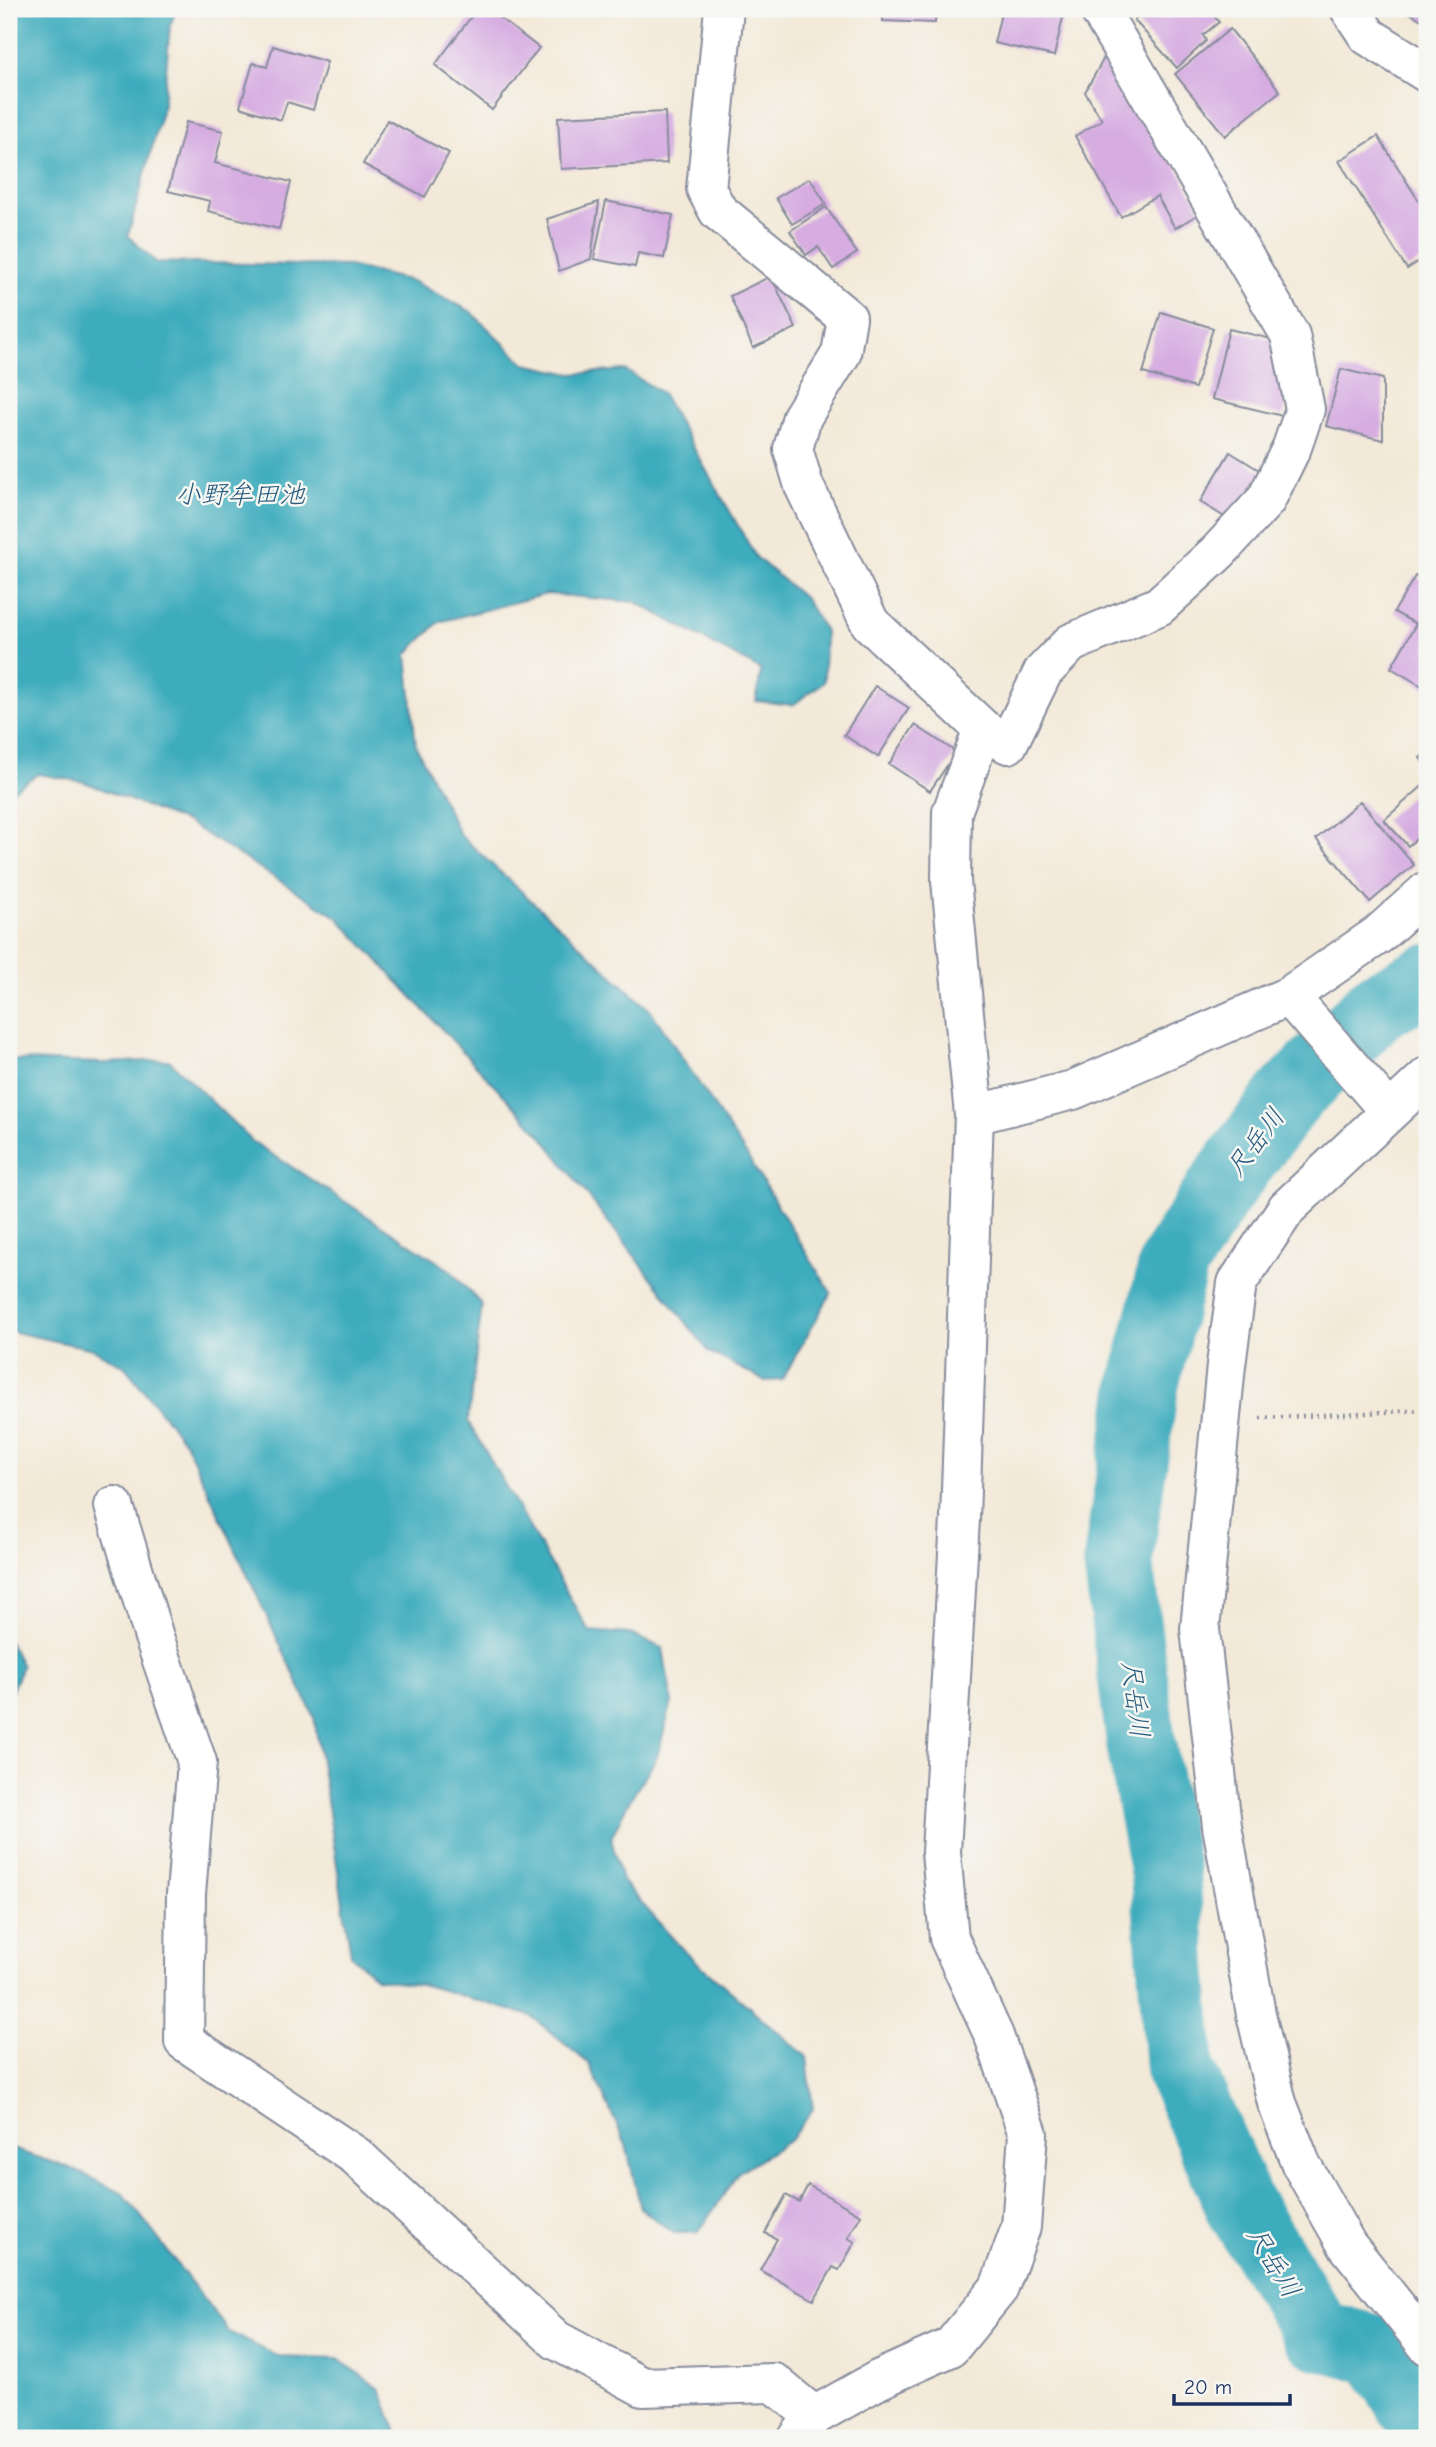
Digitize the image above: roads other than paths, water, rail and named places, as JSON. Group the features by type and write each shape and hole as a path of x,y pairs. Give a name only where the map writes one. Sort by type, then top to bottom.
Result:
{"street":[{"path":"724,9 706,189 718,211 847,318 841,354 802,417 793,449 804,486 870,623 983,729 1008,744 1043,672 1071,643 1159,606 1218,552 1266,500 1292,447 1304,409 1290,335 1099,9"},
{"path":"1350,9 1368,36 1427,73"},
{"path":"114,1506 154,1637 197,1762 186,1894 184,2041 356,2156 556,2340 643,2387 774,2383 806,2427 878,2380 951,2347 999,2288 1021,2227 1028,2134 994,2036 949,1938 941,1852 960,1519 974,1115 951,881 952,812 983,729"},
{"path":"974,1115 1073,1090 1296,1005 1427,891"},
{"path":"1296,1005 1384,1105"},
{"path":"1427,1077 1384,1105 1287,1209 1237,1283 1226,1365 1200,1629 1222,1826 1256,2014 1277,2103 1300,2164 1347,2245 1427,2345"}],"water":[{"name":"小野牟田池","path":"9,9 177,9 170,25 163,107 128,236 156,262 349,266 412,281 470,311 525,364 572,374 625,370 662,393 756,557 805,599 825,631 824,682 793,705 756,701 761,670 636,602 547,594 439,622 407,654 416,746 460,835 651,1011 746,1154 831,1293 782,1380 765,1381 709,1352 540,1134 337,917 188,823 84,782 38,774 9,793"},
{"path":"9,1058 103,1063 169,1060 252,1141 450,1270 482,1305 468,1421 589,1631 630,1634 663,1648 672,1702 657,1757 627,1805 611,1838 622,1881 684,1951 807,2057 813,2109 790,2140 739,2172 698,2233 674,2233 641,2209 626,2145 589,2064 531,2016 421,1984 377,1979 351,1955 314,1717 186,1444 125,1367 93,1349 9,1331"},
{"path":"9,1641 22,1666 9,1697"},
{"path":"9,2148 73,2169 124,2194 229,2332 279,2357 338,2359 380,2389 399,2438 9,2438"}],"waterway":[{"name":"尺岳川","path":"1427,979 1378,1006 1288,1098 1221,1188 1174,1262 1144,1385 1118,1561 1141,1743 1165,1874 1180,2069 1241,2208 1319,2335 1377,2350 1427,2429"}]}
